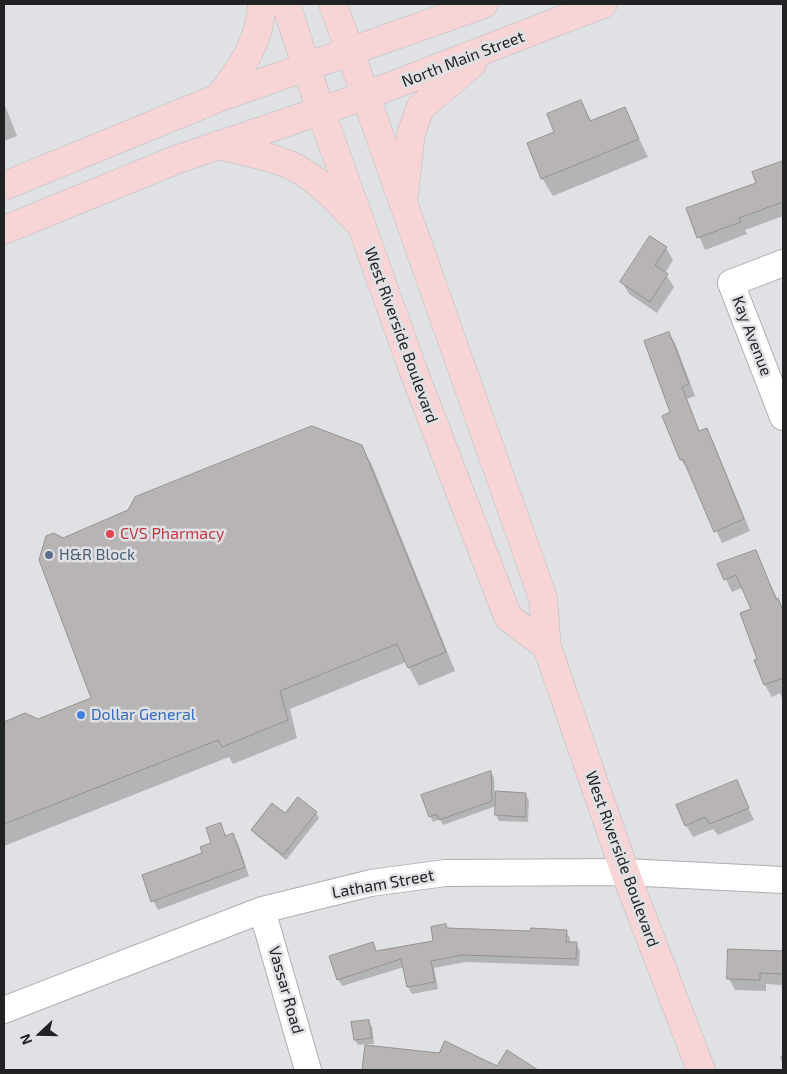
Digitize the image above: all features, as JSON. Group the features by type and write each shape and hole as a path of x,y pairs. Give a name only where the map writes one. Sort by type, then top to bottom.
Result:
{"main road":[{"path":"218,98 245,63 254,42 262,4"},
{"name":"West Riverside Boulevard","path":"286,4 360,225 413,370 508,617 547,647"},
{"name":"West Riverside Boulevard","path":"333,4 543,598 547,647 625,872 701,1070"},
{"name":"North Main Street","path":"4,230 217,145 365,96 489,50 603,4"},
{"path":"4,186 218,98 477,5"},
{"path":"404,204 411,134 420,108 489,50"},
{"path":"217,145 281,162 297,169 332,195 360,225"}],"street":[{"name":"Kay Avenue","path":"783,264 731,283 783,417"},
{"name":"Latham Street","path":"4,1010 262,910 371,883 445,873 625,872 783,880"},
{"name":"Vassar Road","path":"262,910 308,1070"}],"building":[{"path":"581,100 590,121 625,107 639,139 541,179 527,143 554,132 547,114"},
{"path":"783,161 783,202 739,218 741,222 697,238 686,208 756,183 752,172"},
{"path":"650,236 667,247 655,265 668,274 650,302 620,282"},
{"path":"669,332 689,384 682,387 699,431 707,428 744,519 714,532 683,459 680,460 662,416 670,412 644,341"},
{"path":"312,426 362,445 446,652 408,668 397,644 280,691 288,720 222,747 218,740 4,824 4,722 25,713 38,719 91,698 39,560 46,536 54,533 63,538 128,510 135,497"},
{"path":"756,550 776,599 778,598 783,610 783,678 764,685 754,660 757,659 740,613 751,609 736,575 724,580 717,564"},
{"path":"491,771 492,801 439,820 437,814 429,817 421,795"},
{"path":"737,780 749,808 710,824 705,817 685,826 676,805"},
{"path":"496,791 526,793 525,817 495,815"},
{"path":"298,797 317,812 283,855 251,830 272,803 285,813"},
{"path":"221,823 225,836 233,833 245,867 151,902 142,875 202,853 200,847 211,843 206,828"},
{"path":"446,924 447,928 530,931 531,928 567,930 566,942 577,942 576,959 462,955 431,961 435,982 407,987 401,959 337,980 329,956 373,942 376,951 433,941 431,927"},
{"path":"728,949 783,951 783,974 760,973 760,980 727,979"},
{"path":"369,1020 372,1038 354,1040 351,1022"},
{"path":"445,1041 497,1066 507,1050 538,1070 362,1070 365,1045 439,1053"}],"place":[{"name":"CVS Pharmacy","path":"110,534"},
{"name":"H&R Block","path":"49,555"},
{"name":"Dollar General","path":"81,715"}]}
